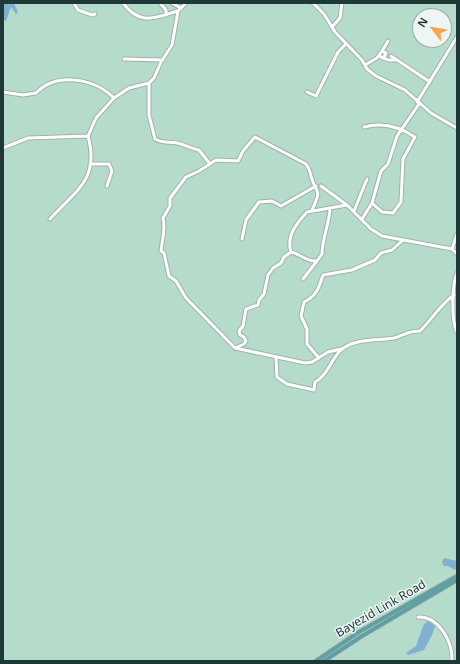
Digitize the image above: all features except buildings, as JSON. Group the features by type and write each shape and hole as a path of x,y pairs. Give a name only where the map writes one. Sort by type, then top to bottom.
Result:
{"main road":[{"name":"Bayezid Link Road","path":"316,661 457,576"},
{"name":"Bayezid Link Road","path":"360,634 457,580"},
{"name":"Bayezid Link Road","path":"324,661 348,642"}],"street":[{"path":"74,3 78,10 92,15 95,14"},
{"path":"123,3 130,13 141,18 153,19 178,11 186,3"},
{"path":"160,3 166,10 166,15"},
{"path":"172,3 182,8"},
{"path":"313,3 324,14 332,27 346,44 376,76 405,90 418,103 457,128"},
{"path":"332,27 340,18 342,3"},
{"path":"50,219 86,181 90,164 90,145 88,136 96,118 114,98 129,88 149,83 154,78 172,45 178,11"},
{"path":"362,219 372,203 381,171 388,164 393,145 457,37"},
{"path":"365,65 377,58 388,41"},
{"path":"308,92 316,96 338,52 346,44"},
{"path":"382,51 386,53 383,57 388,60 396,60"},
{"path":"391,56 430,82"},
{"path":"124,59 163,60"},
{"path":"3,92 22,95 36,93 41,88 58,81 78,80 103,88 114,98"},
{"path":"149,83 149,115 155,139 162,143 174,142 190,149 199,150 210,164"},
{"path":"364,128 384,125 402,128 415,137 403,159 401,202 394,213 382,212 372,203"},
{"path":"3,148 28,138 88,136"},
{"path":"312,210 318,197 319,190 311,176 311,170 306,164 254,137 243,151 238,161 216,160 200,171 186,177 170,198 170,206 163,218 166,228 161,251 164,253 169,276 176,281 186,298 234,348 305,363 319,358 328,352 341,349 359,341 394,338 409,331 420,331 433,317 437,309 454,295"},
{"path":"90,164 109,164 112,171 107,186"},
{"path":"354,211 367,179"},
{"path":"242,239 246,220 259,202 272,201 281,206 316,186"},
{"path":"321,186 347,205 371,229 382,236 452,249 457,254"},
{"path":"291,252 288,244 293,228 307,212 347,205"},
{"path":"303,279 322,254 322,244 328,227 330,209"},
{"path":"452,249 457,234"},
{"path":"319,358 307,344 307,330 301,316 304,308 304,302 312,298 317,292 323,275 352,270 375,260 381,253 392,250 402,240"},
{"path":"234,348 244,344 246,341 244,337 240,335 239,331 243,326 246,309 258,305 259,300 264,294 268,275 273,268 281,263 284,257 291,252 297,253 310,261 316,261"},
{"path":"457,273 453,287 457,332"},
{"path":"276,357 277,377 294,386 314,390 315,382 323,375 341,349"},
{"path":"418,617 424,617 438,624 452,650 452,661"}],"green space":[{"path":"3,3 457,3 457,661 3,661"}],"water":[{"path":"3,3 14,3 18,12 16,14 11,7 6,21 3,19"},
{"path":"444,558 457,561 457,568 455,570 448,566 444,566 442,562"},
{"path":"428,621 435,626 424,650 408,655 406,653 416,646 424,624"}]}
